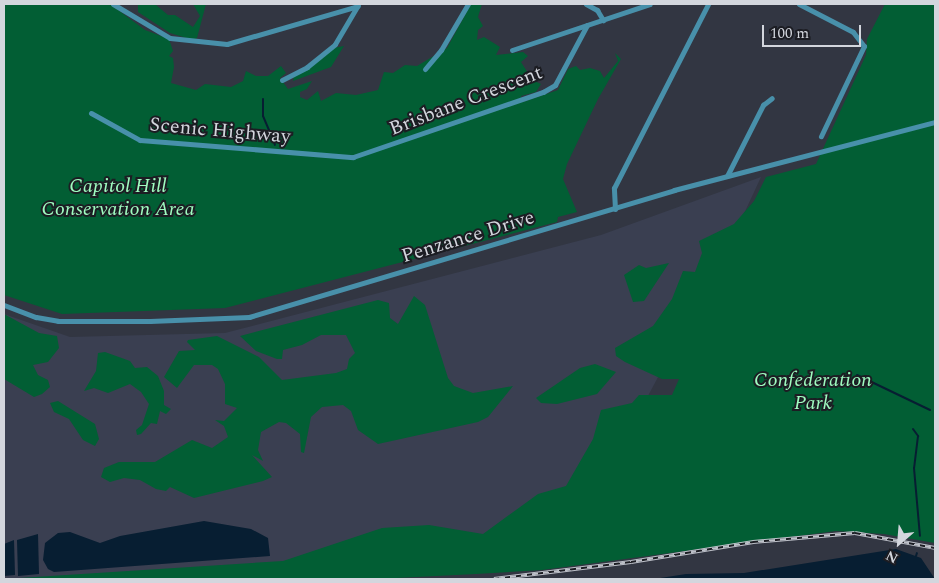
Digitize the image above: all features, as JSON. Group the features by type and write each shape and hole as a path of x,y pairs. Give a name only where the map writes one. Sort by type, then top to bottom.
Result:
{"street":[{"path":"113,4 170,38 227,44 358,5"},
{"path":"425,69 441,50 468,4"},
{"path":"586,4 597,10 603,20"},
{"path":"512,50 650,4"},
{"path":"615,209 614,188 708,4"},
{"path":"799,4 853,32 862,40 862,52 821,136"},
{"path":"282,80 307,67 335,44 358,5"},
{"name":"Brisbane Crescent","path":"353,157 544,92 555,85 587,25"},
{"path":"727,176 763,105 772,98"},
{"name":"Scenic Highway","path":"91,113 140,140 353,157"},
{"name":"Penzance Drive","path":"4,305 36,317 58,321 150,321 249,317 727,176 935,122"}],"shaded area":[{"path":"761,177 735,233 571,540 204,579 4,579 4,314 70,337 225,333 601,235"},
{"path":"204,521 251,529 268,538 270,556 54,572 48,569 43,560 45,543 58,533 70,532 100,543 120,536"},
{"path":"38,534 39,574 18,576 17,540"},
{"path":"14,540 15,575 4,576 4,544"},
{"path":"896,549 921,558 935,579 654,579 686,574 744,573"}],"green space":[{"name":"Capitol Hill Conservation Area","path":"4,4 110,4 145,30 169,39 173,51 169,56 173,58 174,67 171,83 196,90 205,84 231,87 243,81 246,71 256,76 268,76 281,66 286,73 280,78 288,89 312,81 307,89 300,92 300,97 307,100 318,91 321,101 336,93 356,95 378,90 384,72 393,73 405,65 417,66 447,48 471,4 482,4 478,17 483,26 478,30 477,40 484,37 500,47 496,55 523,52 528,56 521,62 528,73 528,78 541,84 536,92 521,96 523,102 558,90 568,69 576,66 580,70 590,68 600,71 604,78 618,61 615,53 621,59 598,99 567,164 563,179 577,212 558,217 557,222 225,308 62,314 4,295"},
{"path":"138,4 156,5 168,15 175,15 193,27 200,16 193,4 206,4 197,38 193,40 170,33 138,12"},
{"name":"Confederation Park","path":"885,4 935,4 935,543 884,534 836,531 542,570 476,574 376,579 4,579 283,561 382,528 429,525 483,534 538,494 566,486 593,439 601,410 632,403 639,395 672,395 679,379 662,379 625,362 616,356 615,348 653,326 672,299 683,271 695,272 702,253 699,241 734,224 754,201 766,177 816,164 866,55 867,39"},
{"path":"344,46 331,67 293,81 294,75 314,65 333,48"},
{"path":"669,263 644,301 633,302 624,275 639,265 646,268"},
{"path":"414,296 425,305 448,378 454,386 473,393 513,386 488,417 478,422 378,444 358,430 351,411 343,405 322,407 311,417 304,453 301,452 300,434 286,423 279,422 261,432 258,450 263,461 252,455 272,477 263,481 194,498 170,487 166,491 156,489 140,480 124,478 110,482 101,477 104,468 119,462 155,462 192,440 212,448 228,437 224,426 215,420 224,421 237,408 225,404 225,384 218,369 212,365 194,365 177,388 164,377 179,351 195,350 187,342 188,340 217,336 259,357 282,380 336,373 347,369 349,359 355,353 346,335 321,335 302,345 283,350 282,359 256,351 240,336 378,300 389,303 390,318 398,324"},
{"path":"4,314 39,333 57,336 59,348 48,362 33,365 38,375 48,380 50,387 42,394 34,397 4,379"},
{"path":"105,352 130,361 135,368 147,367 158,376 164,391 164,405 171,409 166,414 160,411 157,424 151,423 141,434 137,435 136,430 142,425 149,404 141,392 130,384 108,393 94,388 84,391 96,371 98,353"},
{"path":"595,364 616,372 597,394 557,404 541,403 536,398 580,368"},
{"path":"58,401 95,424 99,439 95,446 83,440 69,419 54,412 50,403"}],"waterway":[{"path":"263,99 263,116 272,137"},
{"path":"857,375 930,410"},
{"path":"913,429 918,436 914,468 920,536"}],"railway":[{"path":"494,579 631,562 753,542 855,533 935,548"}]}
